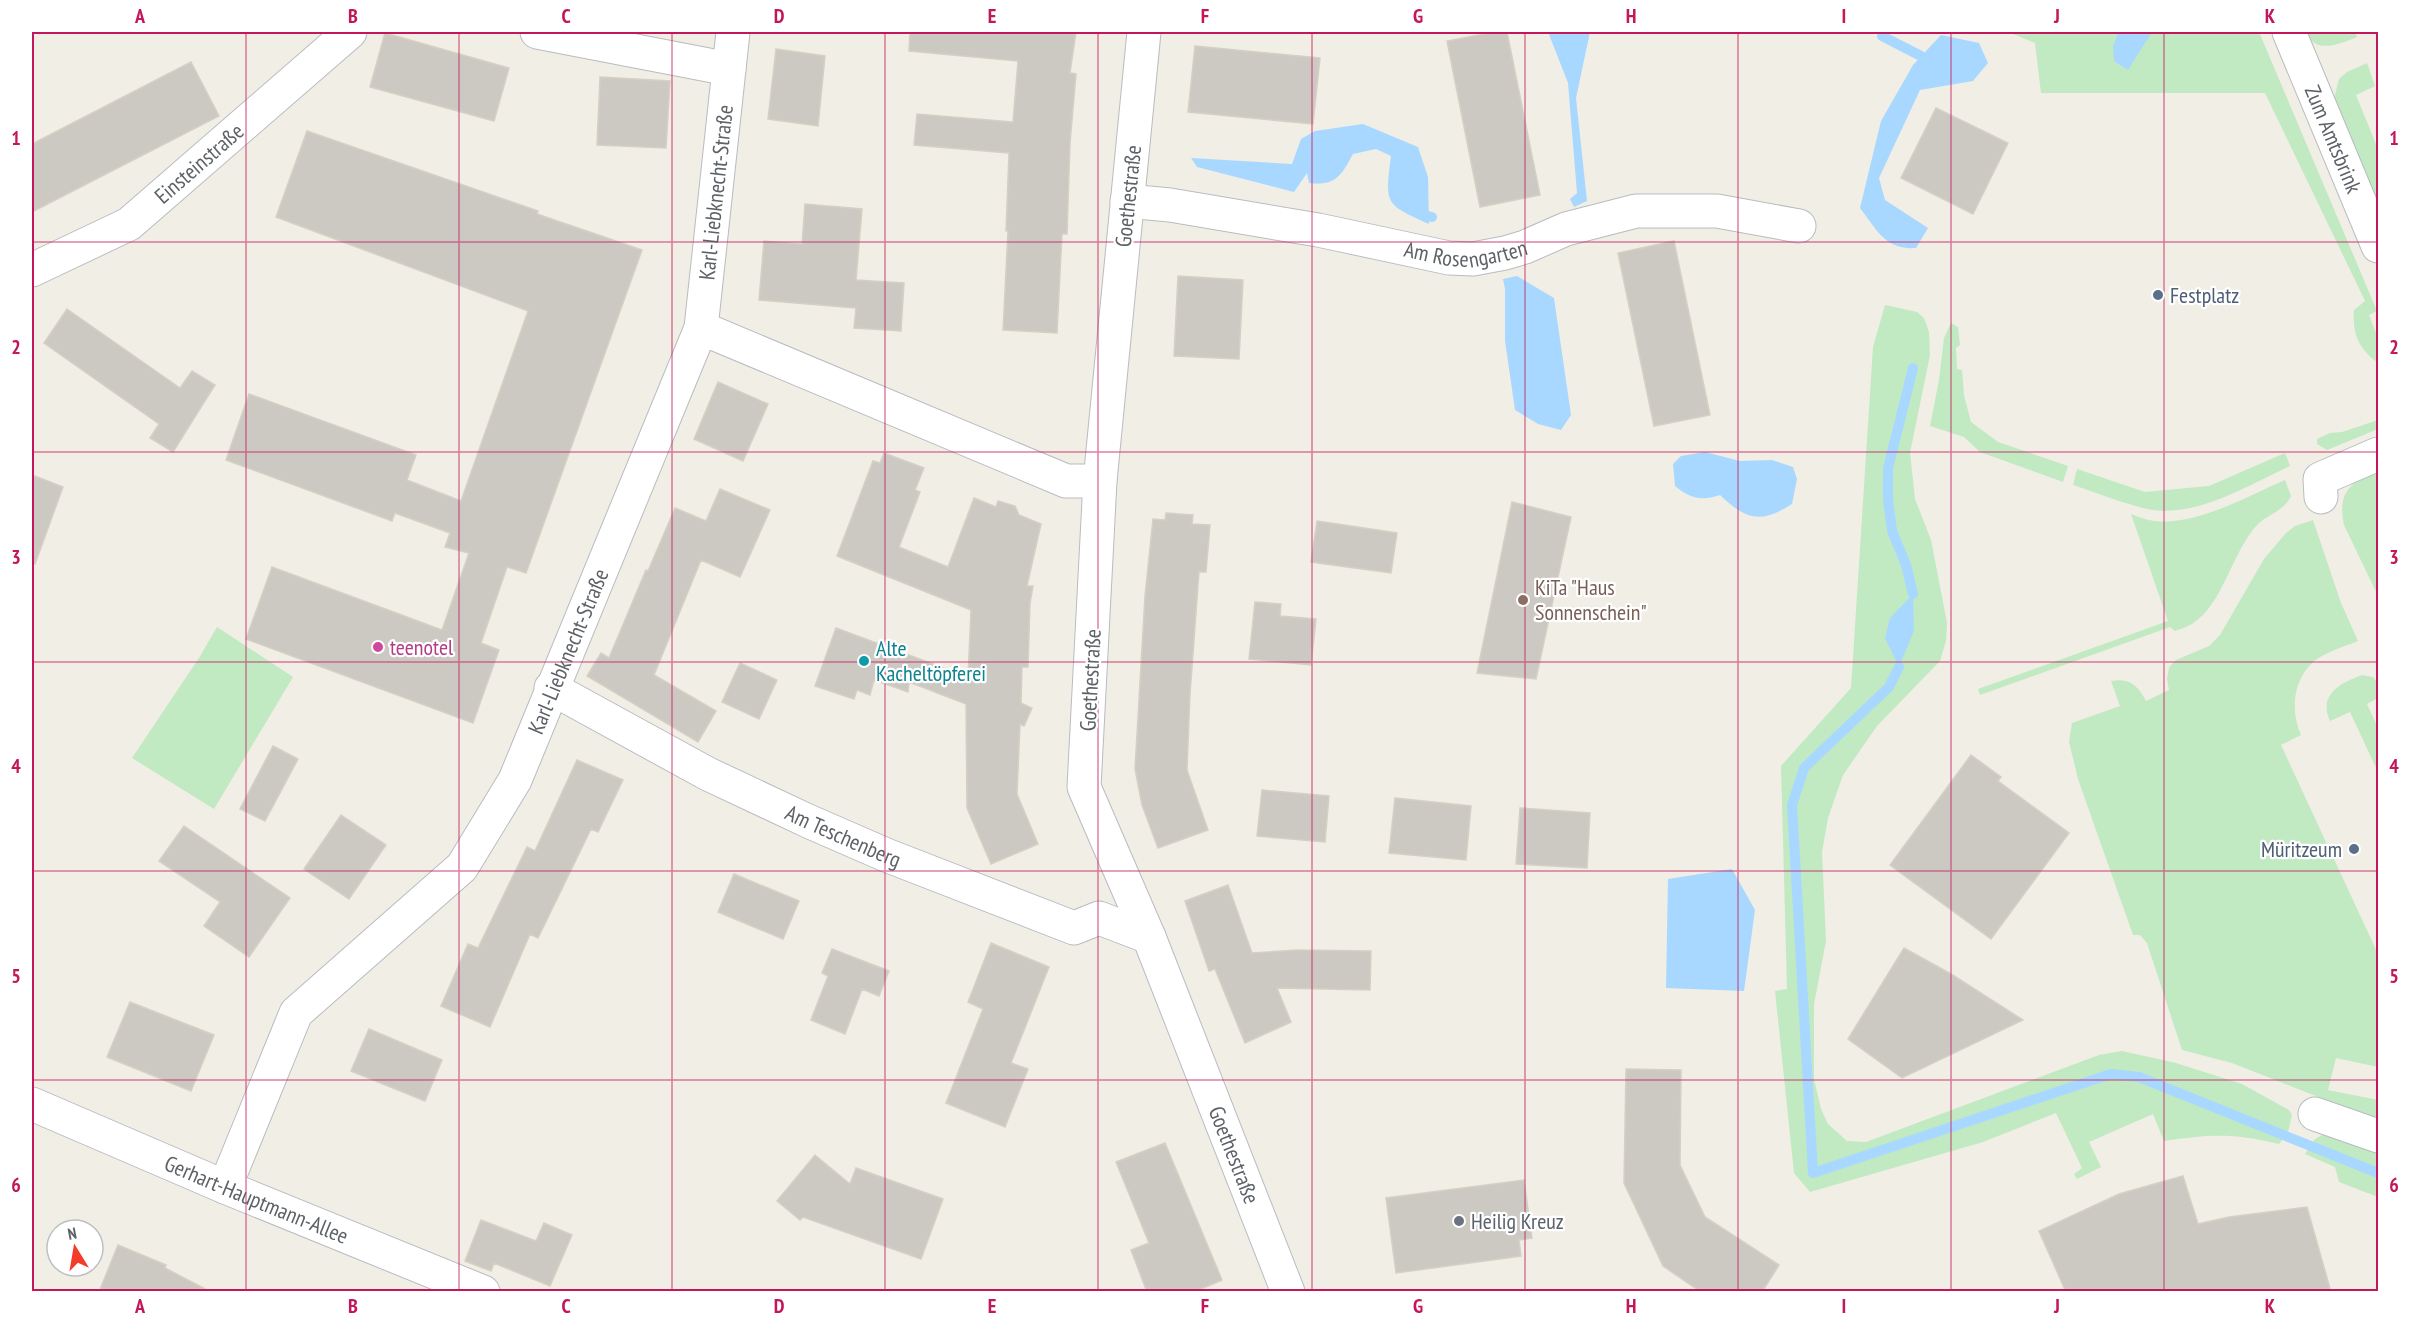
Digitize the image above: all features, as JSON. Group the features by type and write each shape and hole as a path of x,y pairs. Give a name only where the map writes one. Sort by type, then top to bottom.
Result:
{"street":[{"name":"Einsteinstraße","path":"32,270 129,224 350,32"},
{"path":"537,32 729,69"},
{"name":"Karl-Liebknecht-Straße","path":"225,1187 296,1012 462,867 515,780 701,328 733,32"},
{"name":"Goethestraße","path":"1144,32 1100,481 1084,787 1149,936 1288,1292"},
{"name":"Zum Amtsbrink","path":"2289,32 2379,246"},
{"name":"Am Rosengarten","path":"1127,201 1170,205 1318,230 1449,258 1473,259 1505,253 1566,229 1636,211 1717,211 1800,226"},
{"path":"701,328 1066,481 1100,481"},
{"path":"2321,497 2320,479 2379,454"},
{"name":"Am Teschenberg","path":"551,688 708,774 886,855 1074,928 1099,918 1149,936"},
{"name":"Gerhart-Hauptmann-Allee","path":"32,1104 225,1187 483,1292"},
{"path":"2315,1114 2379,1136"}],"green space":[{"path":"2008,32 2259,32 2377,311 2369,315 2378,338 2378,363 2366,352 2358,340 2354,326 2354,310 2365,301 2265,93 2041,93 2035,43"},
{"path":"2305,32 2355,32 2357,37 2336,45 2322,46 2310,39"},
{"path":"2367,63 2375,86 2356,95 2378,149 2378,204 2334,99 2339,79 2347,72"},
{"path":"1885,305 1917,312 1924,318 1929,332 1930,355 1910,453 1915,499 1931,540 1947,623 1946,641 1940,661 1877,726 1843,775 1828,818 1822,852 1826,941 1814,1004 1814,1079 1821,1109 1828,1124 1847,1141 1866,1142 2099,1055 2122,1051 2176,1063 2242,1084 2289,1110 2292,1115 2288,1132 2279,1144 2221,1136 2164,1141 2153,1114 2089,1142 2101,1167 2077,1179 2074,1174 2082,1168 2056,1113 1983,1142 1810,1192 1794,1173 1775,991 1787,989 1781,766 1851,688 1873,347"},
{"path":"1951,323 1958,327 1960,345 1956,348 1957,369 1962,370 1964,395 1971,422 1998,442 2068,466 2063,482 1980,452 1964,437 1930,426 1944,338"},
{"path":"2378,420 2378,429 2327,450 2317,444 2317,439 2330,433 2342,432"},
{"path":"2285,453 2290,466 2239,491 2184,509 2165,511 2147,509 2073,485 2077,469 2145,492 2209,486"},
{"path":"2378,469 2378,596 2344,525 2342,513 2348,490 2360,479"},
{"path":"2285,480 2291,496 2288,501 2259,523 2250,534 2212,604 2192,624 2175,631 2170,627 1980,695 1978,689 2168,621 2131,514 2165,522 2183,520 2201,516 2237,502"},
{"path":"2313,520 2341,603 2358,641 2321,657 2305,672 2295,698 2296,717 2301,735 2281,745 2378,954 2378,1067 2336,1058 2328,1090 2378,1100 2378,1125 2325,1107 2326,1100 2232,1063 2182,1050 2147,943 2140,935 2133,935 2078,779 2069,742 2072,723 2120,706 2111,681 2117,680 2132,684 2146,701 2169,690 2167,679 2169,667 2176,660 2209,646 2220,635 2264,559 2286,533 2295,526"},
{"path":"217,627 293,677 214,809 132,758"},
{"path":"2362,675 2373,677 2378,683 2378,698 2367,704 2378,728 2378,772 2350,712 2330,721 2327,712 2329,697 2333,691"},
{"path":"2326,1133 2378,1147 2378,1197 2339,1182 2335,1167 2305,1154 2315,1139"}],"water":[{"path":"1548,32 1590,32 1576,98 1587,201 1574,207 1570,199 1577,193 1568,83"},
{"path":"2118,32 2152,32 2128,70 2114,61 2113,47"},
{"path":"1941,35 1979,43 1988,63 1973,81 1920,90 1879,178 1885,200 1928,228 1916,248 1905,248 1883,237 1860,208 1881,121 1913,65"},
{"path":"1363,124 1418,147 1428,177 1429,224 1403,212 1391,201 1388,184 1391,156 1376,149 1353,154 1341,174 1332,181 1309,183 1307,173 1294,192 1197,167 1191,158 1292,164 1301,139 1315,131"},
{"path":"1517,276 1554,298 1571,415 1561,430 1538,424 1515,410 1505,341 1503,279"},
{"path":"1705,452 1740,461 1772,460 1793,467 1797,479 1792,504 1762,517 1738,510 1720,495 1696,498 1686,494 1675,486 1673,464 1681,456"},
{"path":"1913,594 1914,631 1899,667 1885,638 1890,618"},
{"path":"1732,869 1755,910 1744,991 1666,988 1668,879"}],"building":[{"path":"910,32 1076,32 1070,73 1076,74 1070,143 1067,234 1062,234 1057,333 1003,330 1009,153 914,145 917,114 1013,122 1018,61 909,51"},
{"path":"1494,32 1507,32 1540,195 1480,207 1447,41"},
{"path":"385,33 509,68 494,121 370,87"},
{"path":"1195,46 1320,58 1313,124 1188,112"},
{"path":"776,49 825,56 818,126 768,119"},
{"path":"191,62 219,116 32,212 32,144"},
{"path":"600,77 670,81 666,148 597,145"},
{"path":"1936,108 2008,143 1973,214 1901,178"},
{"path":"307,131 538,211 537,214 642,250 526,573 507,567 481,643 499,650 473,723 246,639 272,567 442,630 469,553 445,547 450,533 395,513 392,521 226,460 249,394 416,455 407,480 461,501 528,311 276,217"},
{"path":"805,204 862,209 856,280 904,283 901,331 854,328 856,308 759,300 764,241 802,244"},
{"path":"1674,241 1710,415 1654,426 1618,253"},
{"path":"1178,276 1243,280 1239,359 1174,356"},
{"path":"67,309 180,388 192,371 215,385 173,452 150,438 159,424 44,343"},
{"path":"718,382 768,404 743,461 694,439"},
{"path":"884,453 924,468 915,490 920,492 899,547 948,567 974,498 996,507 998,501 1015,506 1019,515 1041,524 1027,586 1033,586 1030,603 1028,667 1022,667 1021,703 1032,708 1024,726 1020,724 1017,794 1038,844 991,864 967,808 966,704 909,682 908,692 874,680 870,695 857,690 854,699 815,686 836,628 968,677 971,610 837,556 873,461 880,463"},
{"path":"32,475 63,487 35,564 32,563"},
{"path":"720,489 770,510 740,577 701,560 654,675 716,711 698,742 587,676 601,653 609,658 675,508 706,521"},
{"name":"KiTa \"Haus Sonnenschein\"","path":"1512,502 1571,517 1536,679 1477,673"},
{"path":"1166,513 1193,515 1192,524 1210,525 1206,572 1199,572 1187,770 1208,830 1158,848 1142,805 1135,769 1145,596 1153,519 1165,520"},
{"path":"1317,521 1397,533 1391,573 1311,562"},
{"path":"1255,602 1281,604 1280,616 1316,619 1311,665 1249,659"},
{"path":"740,663 777,680 759,719 722,702"},
{"path":"273,746 298,759 265,821 240,809"},
{"path":"1971,755 2001,777 1998,781 2069,833 1991,939 1890,865"},
{"path":"577,760 623,780 598,832 591,829 538,938 530,934 490,1027 441,1006 468,944 478,948 527,847 535,851"},
{"path":"1262,790 1329,796 1325,842 1257,836"},
{"path":"1395,798 1471,806 1466,860 1389,853"},
{"path":"1520,808 1590,813 1587,868 1516,864"},
{"path":"341,815 386,845 349,899 304,869"},
{"path":"184,826 290,898 249,957 204,926 220,902 159,861"},
{"path":"734,874 799,901 783,939 718,912"},
{"path":"1228,885 1252,953 1297,950 1371,951 1370,990 1277,988 1291,1022 1245,1043 1215,969 1209,971 1185,901"},
{"path":"991,943 1049,967 1011,1063 1028,1069 1005,1127 946,1103 983,1009 968,1002"},
{"path":"1904,948 1951,974 2023,1020 1902,1078 1848,1039"},
{"path":"832,949 889,971 879,996 862,989 845,1034 811,1020 828,976 822,973"},
{"path":"130,1002 214,1035 191,1091 107,1057"},
{"path":"369,1029 442,1060 425,1101 351,1071"},
{"path":"1626,1069 1681,1070 1680,1165 1705,1217 1779,1265 1762,1292 1701,1292 1663,1266 1624,1183"},
{"path":"1165,1143 1222,1280 1194,1292 1147,1292 1131,1250 1149,1243 1116,1162"},
{"path":"815,1155 850,1184 856,1168 943,1199 921,1259 803,1217 800,1220 777,1201"},
{"path":"2183,1176 2198,1224 2229,1217 2307,1207 2331,1292 2066,1292 2039,1231 2119,1194"},
{"name":"Heilig Kreuz","path":"1524,1180 1532,1238 1519,1240 1521,1256 1396,1273 1386,1198"},
{"path":"481,1220 536,1241 544,1223 572,1235 550,1286 494,1263 491,1271 465,1261"},
{"path":"118,1245 166,1265 165,1268 211,1292 99,1292"}],"waterway":[{"path":"1882,36 1921,56"},
{"path":"1428,216 1432,217"},
{"path":"1913,368 1888,468 1888,499 1892,531 1906,565 1913,594"},
{"path":"1899,667 1889,687 1804,768 1792,805 1813,1173 2111,1074 2139,1077 2378,1173"}],"place":[{"name":"Festplatz","path":"2158,295"},
{"name":"KiTa \"Haus Sonnenschein\"","path":"1523,600"},
{"name":"teenotel","path":"378,647"},
{"name":"Alte Kacheltöpferei","path":"864,661"},
{"name":"Müritzeum","path":"2354,849"},
{"name":"Heilig Kreuz","path":"1459,1221"}]}
